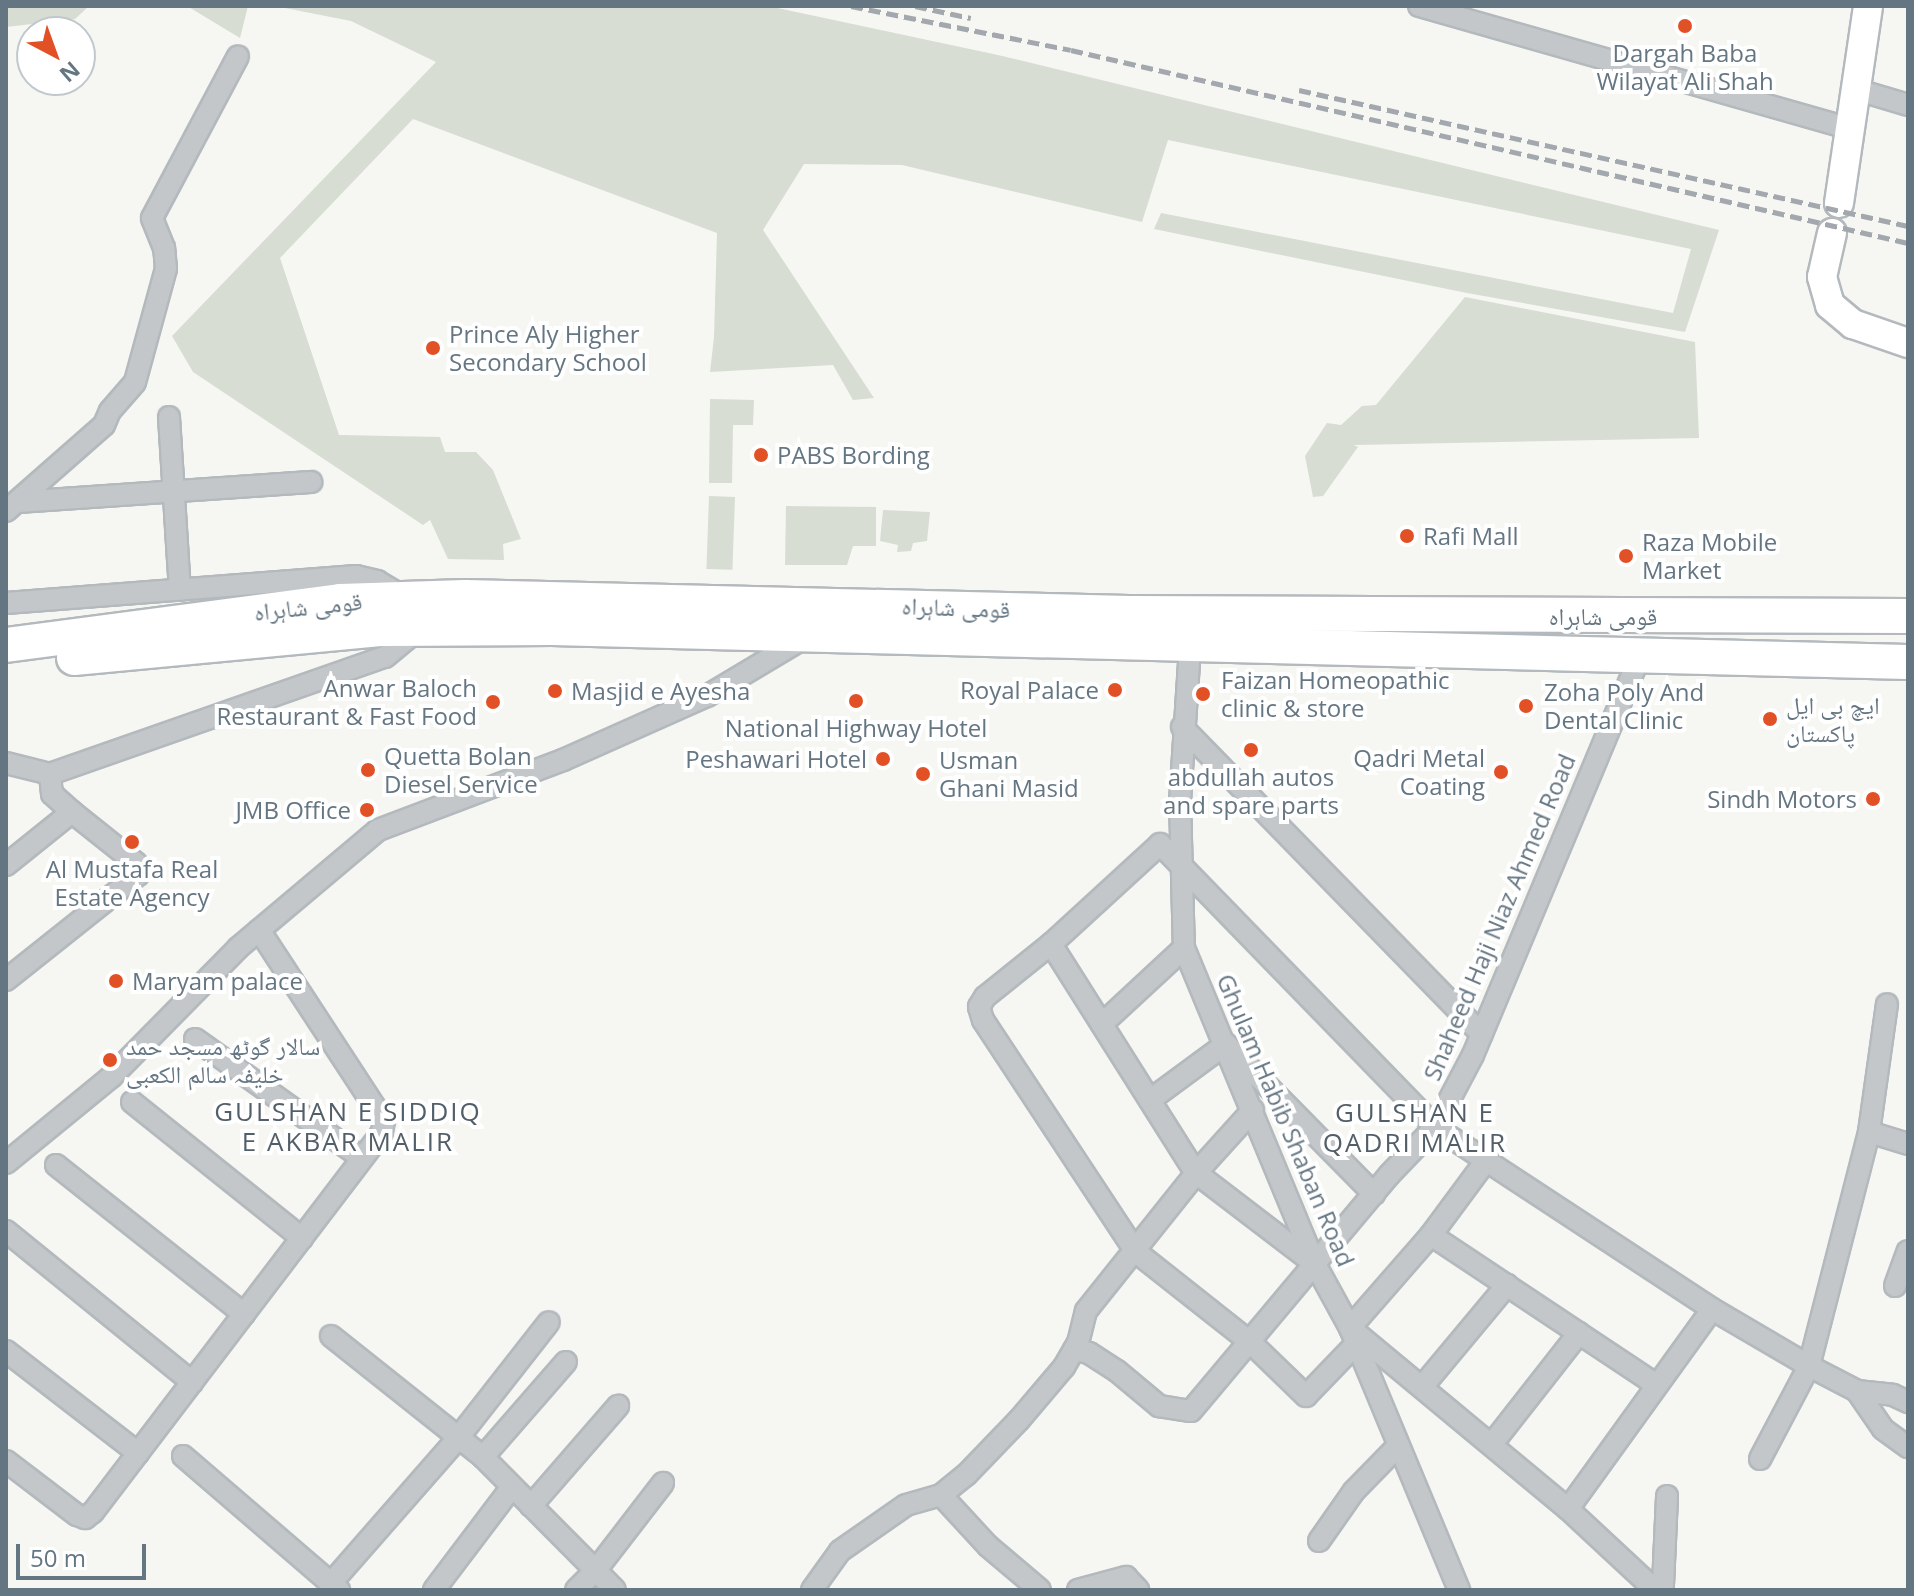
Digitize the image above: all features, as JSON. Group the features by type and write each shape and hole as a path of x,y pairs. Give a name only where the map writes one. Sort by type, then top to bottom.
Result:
{"highway":[{"name":"قومی شاہراہ","path":"6,645 340,601 405,598 878,621 1190,647 1908,662"},
{"name":"قومی شاہراہ","path":"6,666 224,641 420,628 811,634 878,621 1207,614 1908,616"}],"main road":[{"path":"1839,203 1868,6"},
{"path":"1832,233 1822,277 1830,305 1853,324 1908,343"}],"street":[{"path":"1419,6 1850,129"},
{"path":"11,506 104,425 110,411 135,382 166,269 164,248 152,218 238,56"},
{"path":"1858,90 1908,105"},
{"path":"169,417 180,590"},
{"path":"11,506 311,482"},
{"path":"6,603 356,576 377,581 405,598"},
{"path":"6,763 50,774 374,662 385,657 420,628"},
{"path":"6,1163 111,1077 259,930 378,830 563,760 707,696 811,634"},
{"name":"Ghulam Habib Shaban Road","path":"1190,647 1182,727 1184,948 1315,1264 1353,1336 1459,1590"},
{"name":"Shaheed Haji Niaz Ahmed Road","path":"1074,1350 1089,1353 1117,1371 1159,1406 1191,1411 1374,1194 1435,1127 1482,1034 1640,656"},
{"path":"1182,727 1482,1034"},
{"path":"6,980 138,875 141,869 52,794 50,774"},
{"path":"7,863 72,812"},
{"path":"1485,1162 1306,1396 1250,1342 1136,1252 983,1020 979,1007 985,997 1051,944 1160,844 1435,1127 1712,1309 1809,1366 1857,1391 1903,1398"},
{"path":"6,1461 85,1518 382,1132 384,1121 259,930"},
{"path":"1051,944 1196,1173 1315,1264"},
{"path":"1102,1024 1184,948"},
{"path":"1760,1459 1809,1366 1869,1132 1887,1004"},
{"path":"195,1039 362,1158"},
{"path":"1150,1100 1226,1044 1374,1194"},
{"path":"132,1102 302,1238"},
{"path":"812,1590 840,1551 906,1505 941,1495 966,1475 1019,1420 1074,1350 1086,1311 1196,1173 1253,1110"},
{"path":"1869,1132 1908,1144"},
{"path":"56,1165 244,1314"},
{"path":"6,1231 192,1382"},
{"path":"1431,1235 1657,1385"},
{"path":"1895,1286 1908,1251"},
{"path":"1422,1387 1507,1285"},
{"path":"1568,1509 1712,1309"},
{"path":"183,1456 335,1586 549,1322"},
{"path":"1492,1444 1579,1333"},
{"path":"331,1336 483,1457 615,1590"},
{"path":"1353,1336 1492,1444 1653,1588 1659,1589 1663,1585 1667,1496"},
{"path":"6,1351 138,1453"},
{"path":"483,1457 566,1362"},
{"path":"1857,1391 1883,1429 1908,1447"},
{"path":"531,1506 618,1406"},
{"path":"1319,1541 1354,1491 1397,1447"},
{"path":"576,1590 596,1570 663,1483"},
{"path":"434,1590 512,1487"},
{"path":"941,1495 988,1546 1040,1590"},
{"path":"1078,1590 1126,1577 1138,1590"}],"shaded area":[{"path":"6,6 89,6 78,16 16,16 16,26 6,27"},
{"path":"187,6 248,6 240,38"},
{"path":"275,6 768,6 998,55 1719,230 1685,332 1467,293 1154,229 1161,213 1673,313 1691,249 1168,140 1142,222 902,165 804,164 763,230 874,398 853,400 833,365 710,372 717,233 413,119 280,258 339,435 440,437 445,452 476,452 493,470 521,539 503,544 504,560 448,559 430,520 423,525 193,372 172,336 436,62 351,21"},
{"path":"1465,297 1695,342 1699,438 1354,445 1358,447 1323,496 1313,497 1305,456 1327,423 1341,425 1362,406 1376,405"},
{"path":"710,399 754,400 753,425 733,425 732,483 709,483"},
{"path":"709,496 735,497 732,570 706,569"},
{"path":"786,506 876,507 876,546 853,546 847,565 785,565"},
{"path":"883,510 930,512 927,541 913,543 911,551 897,552 898,545 880,541"}],"railway":[{"path":"851,6 1071,50 1908,243"},
{"path":"915,6 971,18"},
{"path":"1299,90 1908,226"}],"place":[{"name":"Dargah Baba Wilayat Ali Shah","path":"1685,26"},
{"name":"Prince Aly Higher Secondary School","path":"433,348"},
{"name":"PABS Bording","path":"761,455"},
{"name":"Rafi Mall","path":"1407,536"},
{"name":"Raza Mobile Market","path":"1626,556"},
{"name":"Royal Palace","path":"1115,690"},
{"name":"Masjid e Ayesha","path":"555,691"},
{"name":"Faizan Homeopathic clinic & store","path":"1203,694"},
{"name":"National Highway Hotel","path":"856,701"},
{"name":"Anwar Baloch Restaurant & Fast Food","path":"493,702"},
{"name":"Zoha Poly And Dental Clinic","path":"1526,706"},
{"name":"ایچ بی ایل پاکستان","path":"1770,719"},
{"name":"abdullah autos and spare parts","path":"1251,750"},
{"name":"Peshawari Hotel","path":"883,759"},
{"name":"Quetta Bolan Diesel Service","path":"368,770"},
{"name":"Qadri Metal Coating","path":"1501,772"},
{"name":"Usman Ghani Masid","path":"923,774"},
{"name":"Sindh Motors","path":"1873,799"},
{"name":"JMB Office","path":"367,810"},
{"name":"Al Mustafa Real Estate Agency","path":"132,842"},
{"name":"Maryam palace","path":"116,981"},
{"name":"سالار گوٹھ مسجد حمد خلیفہ سالم الکعبی","path":"110,1060"}],"district":[{"name":"GULSHAN E SIDDIQ E AKBAR MALIR","path":"348,1127"},
{"name":"GULSHAN E QADRI MALIR","path":"1415,1128"}]}
